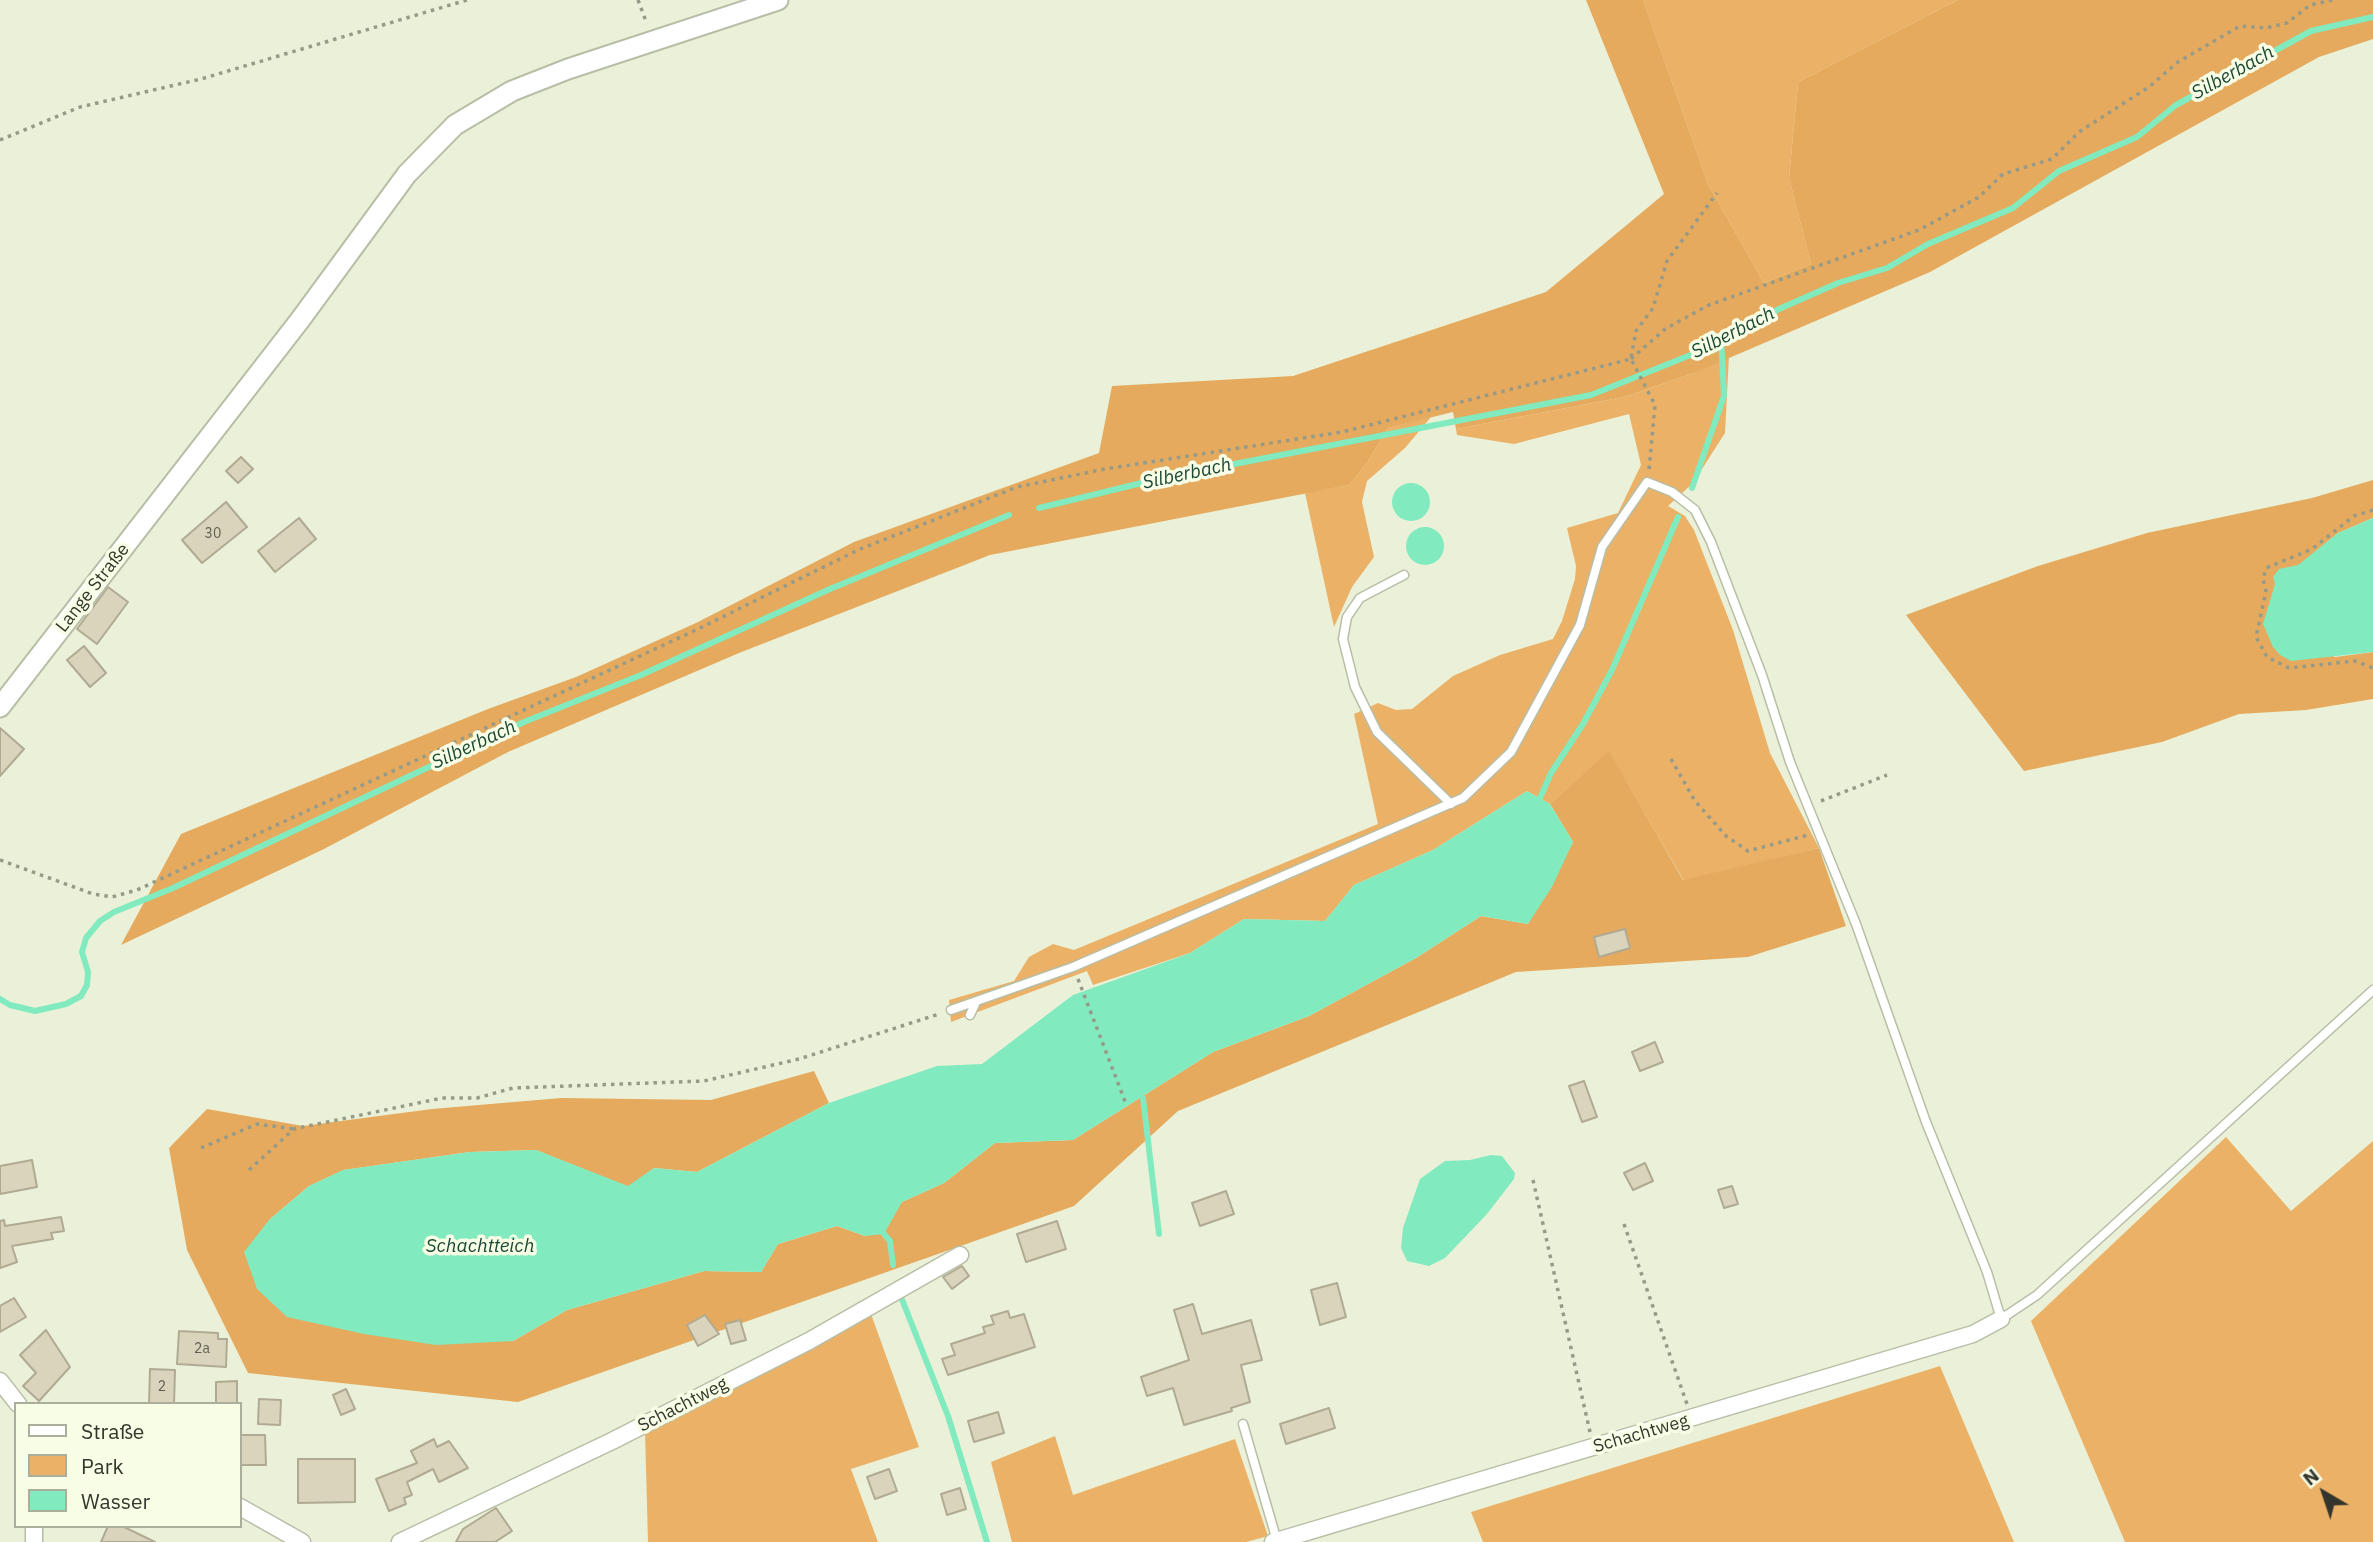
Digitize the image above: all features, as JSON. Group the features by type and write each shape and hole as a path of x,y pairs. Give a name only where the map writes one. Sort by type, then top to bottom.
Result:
{"street":[{"name":"Lange Straße","path":"0,707 186,468 407,174 455,125 512,91 651,41 779,0"},
{"name":"Schachtweg","path":"400,1542 612,1441 796,1347 960,1255"},
{"name":"Schachtweg","path":"1275,1541 1973,1334 2001,1319"},
{"path":"0,1381 16,1402"},
{"path":"242,1508 302,1542"}],"lane":[{"path":"951,1010 1073,967 1463,798 1511,752 1580,625 1602,547 1647,482 1672,492 1695,510 1706,531 1762,675 1790,762 1820,832 1926,1122 1987,1272 2001,1319 2037,1295 2373,990"},
{"path":"1404,575 1360,598 1347,617 1343,639 1355,687 1377,732 1451,804"},
{"path":"970,1016 976,1002"},
{"name":"Schachtweg","path":"1243,1424 1275,1541"}],"path":[{"path":"0,140 80,107 201,79 467,0"},
{"path":"638,0 651,41"},
{"path":"0,860 93,894 112,897 137,890 698,629 858,550 1017,487 1105,469 1342,432 1631,359 1665,330 1709,305 1919,230 1979,197 2003,174 2052,159 2079,132 2149,87 2178,62 2239,26 2266,27 2287,23 2310,5 2333,0"},
{"path":"1647,482 1655,405 1631,359 1636,331 1653,308 1667,261 1717,193"},
{"path":"2373,510 2354,516 2312,549 2266,568 2263,580 2266,591 2256,637 2267,657 2289,668 2355,661 2373,668"},
{"path":"1671,760 1695,801 1726,836 1748,850 1820,832"},
{"path":"1810,806 1887,775"},
{"path":"1073,967 1126,1104"},
{"path":"201,1148 257,1124 295,1129 442,1098 478,1098 513,1088 704,1081 799,1059 951,1010"},
{"path":"248,1170 295,1129"},
{"path":"1533,1180 1594,1448"},
{"path":"1624,1224 1692,1419"}],"green space":[{"path":"1643,0 1958,0 1798,82 1789,178 1811,264 1764,283 1708,184"},
{"path":"1729,356 1725,433 1693,483 1668,506 1685,516 1694,530 1733,630 1770,753 1819,848 1684,881 1609,752 1550,804 1527,791 1433,850 1354,885 1325,921 1244,919 1190,953 1093,985 1087,971 951,1022 949,1000 1014,981 1029,957 1053,944 1074,950 1378,824 1354,714 1378,703 1396,710 1412,709 1453,676 1500,655 1553,639 1562,621 1575,579 1576,566 1567,528 1618,513 1641,465 1629,414 1514,444 1457,435 1456,429 1624,397 1694,373"},
{"path":"1431,417 1405,448 1367,481 1362,502 1374,557 1352,587 1334,627 1305,493 1349,485 1367,463 1388,428"},
{"path":"2226,1137 2291,1211 2373,1141 2373,1542 2125,1542 2031,1321"},
{"path":"871,1314 919,1447 851,1469 878,1542 648,1542 645,1432 810,1350"},
{"path":"1940,1366 2014,1542 1483,1542 1471,1512"},
{"path":"1055,1436 1073,1495 1235,1439 1268,1536 1246,1542 1012,1542 991,1462"}],"shaded area":[{"path":"1586,0 1643,0 1708,184 1764,283 1811,264 1789,178 1798,82 1958,0 2373,0 2373,39 2319,57 1930,272 1694,373 1624,397 1456,429 1453,412 1388,428 1367,463 1349,485 990,555 739,653 508,752 322,850 121,945 181,834 488,709 576,677 696,623 854,542 1099,453 1112,386 1293,376 1546,292 1664,194"},
{"path":"2373,480 2373,518 2338,533 2276,584 2264,624 2335,657 2373,652 2373,699 2306,710 2239,714 2162,742 2024,771 1906,615 2038,566 2147,533 2312,498"},
{"path":"1609,751 1683,880 1819,848 1846,926 1748,957 1516,972 1178,1111 1074,1206 518,1402 248,1373 187,1250 169,1148 207,1109 303,1126 432,1109 561,1098 711,1100 814,1071 829,1103 697,1172 654,1168 628,1187 536,1150 470,1152 344,1170 309,1186 269,1220 513,1341 567,1310 704,1271 761,1272 778,1244 837,1226 865,1236 902,1202 944,1183 995,1143 1073,1140 1213,1052 1309,1016 1416,958 1481,916 1528,924 1573,842 1550,804"}],"water":[{"path":"1411,483 1425,488 1430,502 1425,516 1411,521 1397,516 1392,502 1397,488"},
{"path":"2373,518 2373,652 2291,661 2280,655 2273,647 2263,624 2275,584 2273,577 2279,569 2298,565 2338,533"},
{"path":"1425,527 1439,532 1444,546 1439,560 1425,565 1411,560 1406,546 1411,532"},
{"name":"Schachtteich","path":"1527,791 1550,804 1573,842 1552,887 1528,924 1481,916 1416,958 1309,1016 1213,1052 1073,1140 995,1143 944,1183 902,1202 884,1234 865,1236 837,1226 778,1244 761,1272 704,1271 567,1310 513,1341 436,1345 364,1334 287,1317 257,1289 244,1252 269,1220 309,1186 343,1170 470,1152 536,1150 628,1186 654,1168 697,1172 829,1103 937,1066 982,1064 1073,995 1190,953 1244,919 1325,921 1354,885 1433,850"},
{"path":"1491,1155 1502,1156 1515,1173 1514,1179 1487,1214 1445,1258 1429,1266 1407,1261 1401,1248 1403,1228 1420,1179 1445,1161 1470,1160"}],"building":[{"path":"241,457 253,469 238,483 226,471"},
{"path":"226,502 247,527 202,563 182,540"},
{"path":"299,518 316,539 275,572 258,551"},
{"path":"108,587 128,602 97,644 77,629"},
{"path":"84,646 106,673 90,687 67,660"},
{"path":"0,728 24,749 0,776"},
{"path":"1625,929 1630,948 1599,957 1594,937"},
{"path":"1655,1042 1663,1062 1640,1071 1632,1052"},
{"path":"1584,1081 1597,1117 1582,1122 1569,1086"},
{"path":"32,1160 37,1187 0,1194 0,1166"},
{"path":"1645,1163 1653,1181 1633,1190 1624,1173"},
{"path":"1732,1186 1738,1204 1724,1208 1718,1190"},
{"path":"1226,1191 1234,1214 1200,1226 1192,1203"},
{"path":"61,1217 64,1231 51,1233 53,1239 12,1246 17,1262 0,1268 0,1221 4,1220 5,1226"},
{"path":"1057,1221 1066,1249 1026,1262 1017,1234"},
{"path":"962,1266 969,1276 952,1289 943,1277"},
{"path":"1337,1283 1346,1317 1320,1325 1311,1290"},
{"path":"14,1298 26,1317 0,1332 0,1306"},
{"path":"1193,1304 1202,1334 1251,1320 1262,1360 1241,1365 1250,1402 1231,1408 1232,1411 1184,1425 1173,1388 1147,1396 1141,1377 1189,1360 1174,1310"},
{"path":"1008,1311 1010,1318 1024,1314 1035,1347 948,1375 942,1359 955,1355 951,1344 985,1333 983,1327 994,1324 991,1316"},
{"path":"705,1315 719,1334 698,1346 687,1325"},
{"path":"740,1320 746,1340 731,1344 725,1324"},
{"path":"46,1330 70,1367 39,1401 23,1386 36,1373 20,1355"},
{"path":"179,1331 218,1333 218,1339 227,1339 226,1367 177,1364"},
{"path":"150,1369 175,1370 174,1402 149,1402"},
{"path":"237,1381 237,1402 216,1402 216,1382"},
{"path":"346,1389 355,1409 341,1415 333,1395"},
{"path":"259,1399 281,1400 280,1425 258,1424"},
{"path":"1329,1408 1335,1428 1286,1444 1280,1424"},
{"path":"998,1412 1004,1433 974,1442 968,1421"},
{"path":"242,1435 265,1435 266,1465 242,1465"},
{"path":"434,1439 437,1447 449,1441 468,1468 439,1482 433,1469 407,1482 412,1495 404,1498 406,1504 389,1511 376,1479 417,1463 411,1451"},
{"path":"298,1459 355,1459 355,1502 298,1503"},
{"path":"889,1469 897,1491 875,1499 867,1477"},
{"path":"960,1488 966,1509 947,1515 941,1494"},
{"path":"496,1508 512,1531 495,1542 456,1542 463,1529"},
{"path":"107,1528 126,1528 155,1542 101,1542"}],"waterway":[{"name":"Silberbach","path":"1039,508 1162,478 1591,395 1698,352 1779,309 1838,283 1887,268 1928,244 2013,208 2059,171 2137,137 2176,105 2311,31 2373,17"},
{"path":"1692,488 1724,396 1721,337"},
{"name":"Silberbach","path":"0,999 10,1005 35,1011 66,1004 81,996 87,985 88,972 82,952 86,938 100,921 114,912 173,888 524,722 641,675 830,589 1009,515"},
{"path":"1540,798 1551,773 1583,724 1612,670 1678,517"},
{"path":"1143,1098 1159,1234"},
{"path":"884,1234 890,1241 893,1265"},
{"path":"901,1297 948,1416 987,1542"}]}
